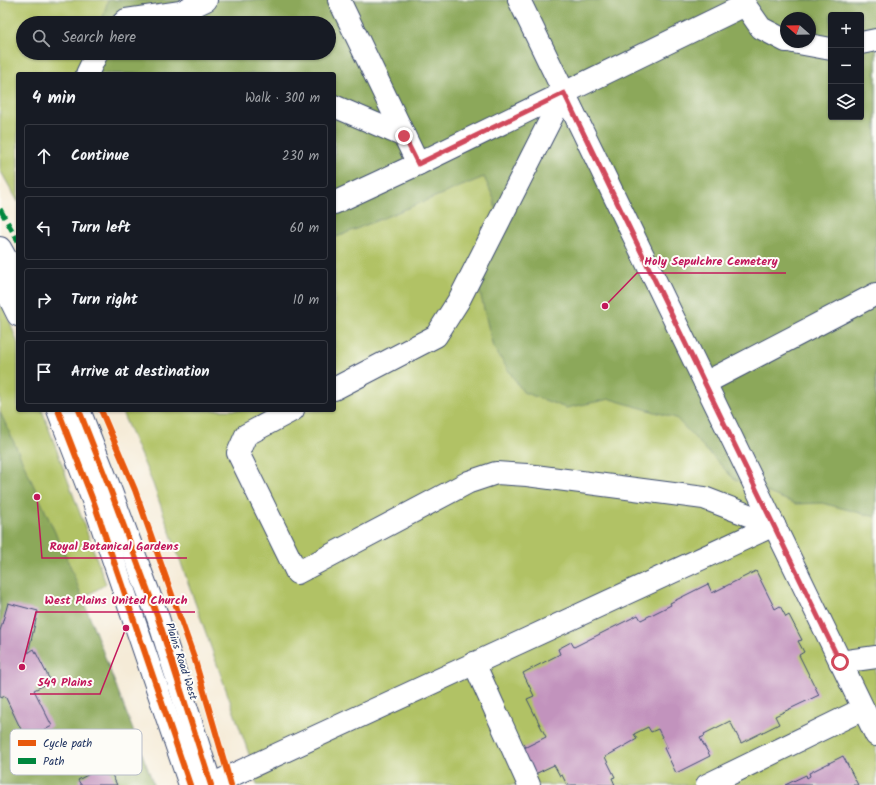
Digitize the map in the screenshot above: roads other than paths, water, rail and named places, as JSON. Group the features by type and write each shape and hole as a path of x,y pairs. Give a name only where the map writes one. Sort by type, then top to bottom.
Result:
{"main road":[{"path":"154,16 181,12 206,0"},
{"path":"339,0 418,164"},
{"path":"519,0 876,735"},
{"path":"336,202 564,93 744,3 761,28 780,38"},
{"path":"864,42 876,40"},
{"path":"816,46 828,48"},
{"path":"88,72 94,60"},
{"path":"336,388 436,336 459,300 564,93"},
{"path":"336,107 404,136"},
{"path":"0,248 16,276"},
{"path":"0,279 16,311"},
{"path":"705,383 876,294"},
{"path":"59,412 94,503 190,785"},
{"name":"Plains Road West","path":"80,412 158,618 211,785"},
{"path":"289,412 246,435 238,453 297,573 469,482 496,473 528,475 704,498 774,525"},
{"path":"211,785 774,525"},
{"path":"840,662 876,657"},
{"path":"474,663 529,785"},
{"path":"707,785 864,709"}],"place":[{"name":"Holy Sepulchre Cemetery","path":"605,306"},
{"name":"Royal Botanical Gardens","path":"37,497"},
{"name":"549 Plains","path":"126,628"},
{"name":"West Plains United Church","path":"22,667"}]}
